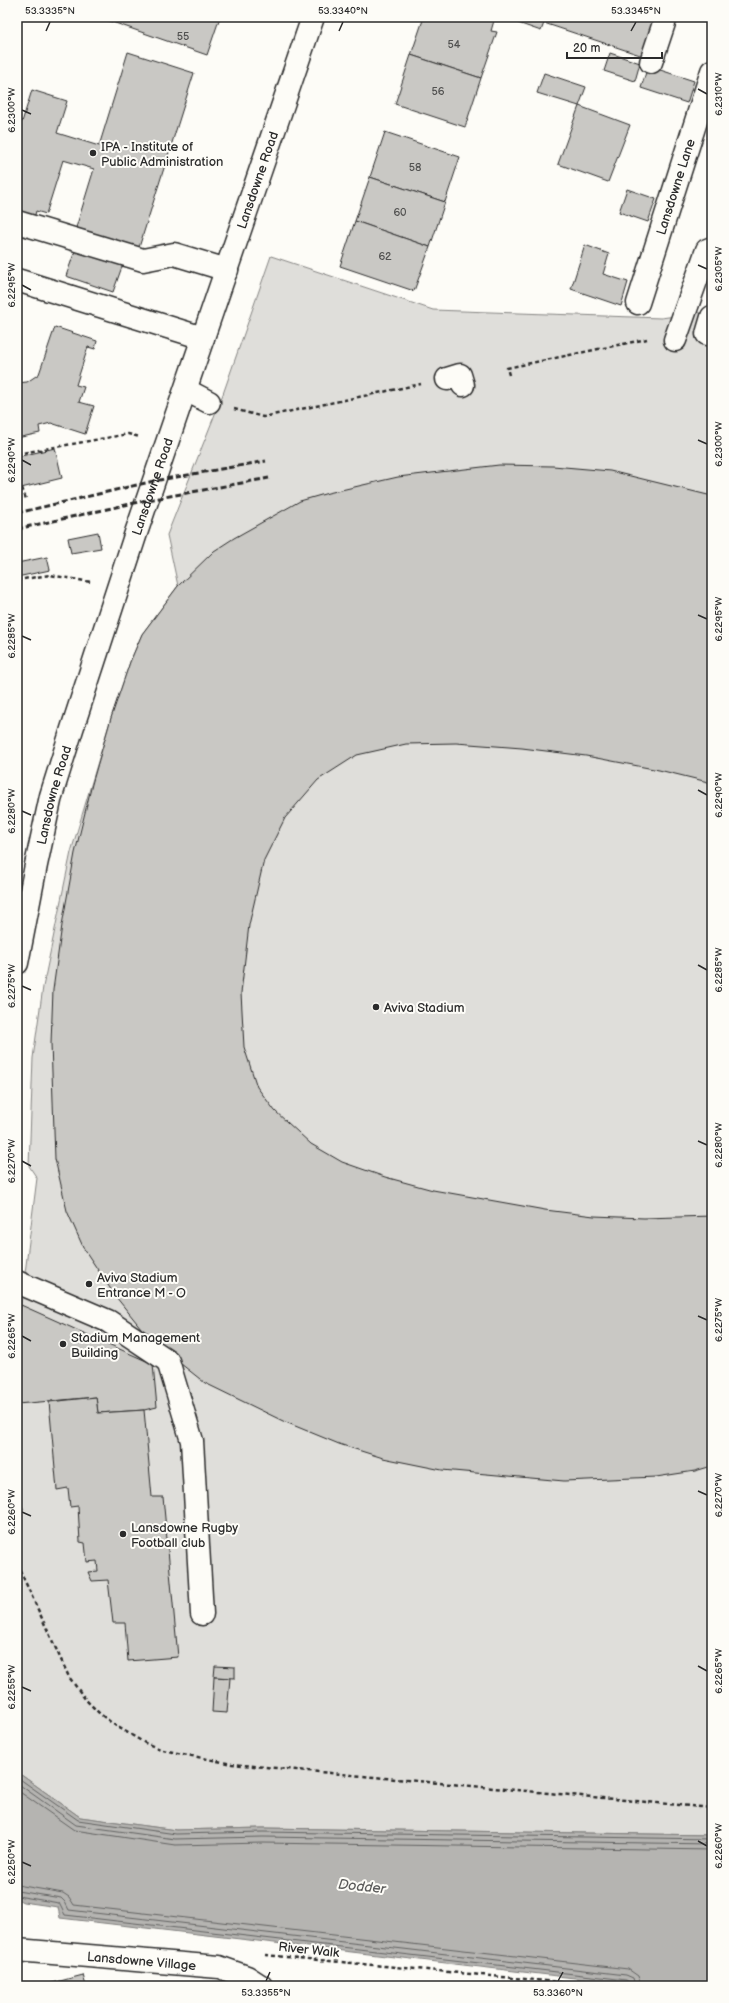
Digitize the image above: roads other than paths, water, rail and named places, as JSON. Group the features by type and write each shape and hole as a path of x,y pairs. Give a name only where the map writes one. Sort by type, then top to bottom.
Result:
{"street":[{"name":"Lansdowne Road","path":"17,963 51,796 203,338 313,17"},
{"path":"651,62 666,17"},
{"name":"Lansdowne Lane","path":"638,303 712,71"},
{"path":"17,222 143,260 174,254 227,270"},
{"path":"675,340 706,250 712,248"},
{"path":"17,280 203,338"},
{"path":"186,390 209,402"},
{"path":"17,1282 108,1321 168,1361 192,1441 202,1614"},
{"name":"Lansdowne Village","path":"17,1950 219,1967 247,1977 261,1986"}],"water":[{"name":"Dodder","path":"17,1772 80,1817 176,1830 263,1828 712,1835 712,1986 643,1986 60,1918 58,1907 23,1902 17,1899"}],"railway":[{"path":"17,513 154,481 266,461"},
{"path":"17,529 148,500 269,478"}],"place":[{"name":"IPA - Institute of Public Administration","path":"93,153"},
{"name":"Aviva Stadium","path":"376,1007"},
{"name":"Aviva Stadium Entrance M - O","path":"89,1284"},
{"name":"Stadium Management Building","path":"63,1344"},
{"name":"Lansdowne Rugby Football club","path":"123,1534"}]}
